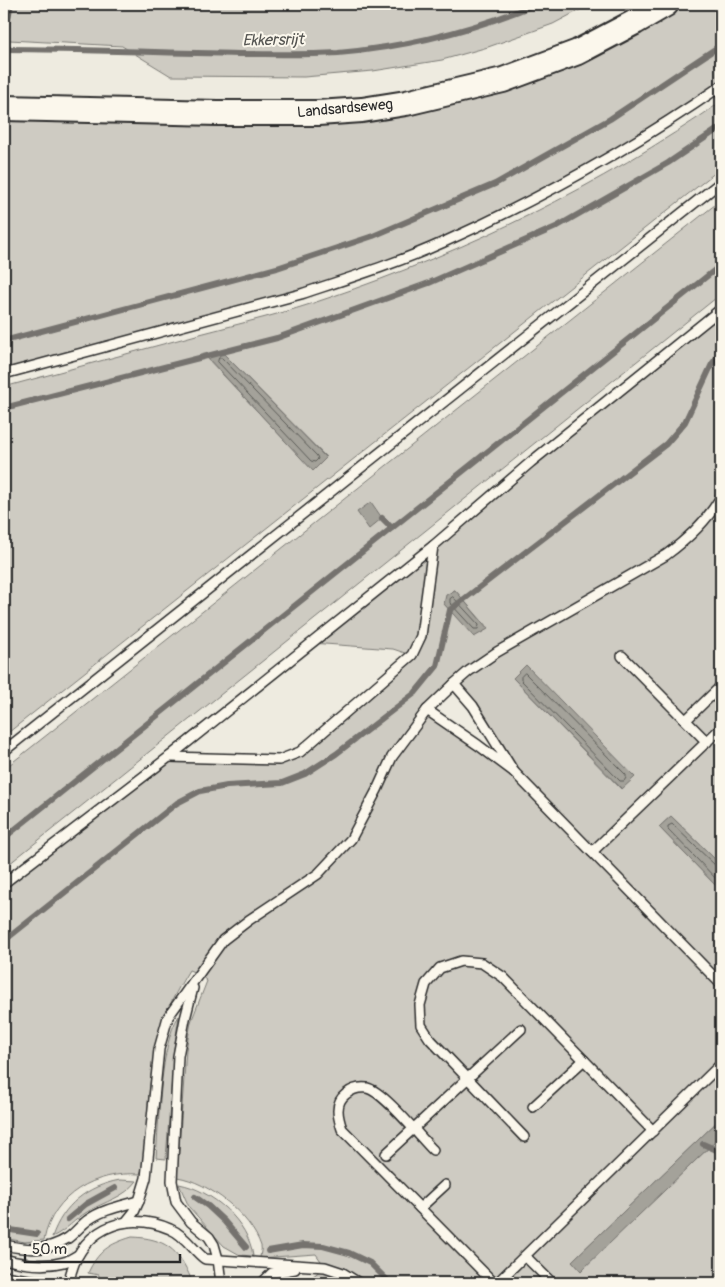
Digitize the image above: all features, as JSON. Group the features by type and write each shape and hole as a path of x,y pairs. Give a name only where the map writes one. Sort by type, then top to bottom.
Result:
{"street":[{"name":"Landsardseweg","path":"4,108 218,113 318,113 362,110 503,80 578,52 666,4"}],"lane":[{"path":"4,374 301,294 348,279 442,243 521,206 605,162 674,119 721,86"},
{"path":"4,751 721,182"},
{"path":"4,884 169,758 433,546 531,462 721,309"},
{"path":"126,1222 134,1212 139,1201 146,1178 159,1049 168,1017 223,940 249,920 318,874 351,839 392,757 427,710 454,684 497,652 666,555 704,522 721,497"},
{"path":"169,758 279,760 300,752 412,655 421,636 433,546"},
{"path":"622,656 707,742"},
{"path":"454,684 473,706 514,772"},
{"path":"686,720 721,686"},
{"path":"427,710 514,772 721,984"},
{"path":"592,852 721,728"},
{"path":"524,1137 430,1040 421,1025 420,1005 426,984 440,968 462,960 482,963 503,977 653,1131"},
{"path":"194,982 178,1056 172,1180 176,1202 191,1222 209,1237 218,1259 220,1283"},
{"path":"386,1154 521,1029"},
{"path":"533,1107 584,1060"},
{"path":"433,1150 381,1096 368,1088 352,1089 340,1098 337,1114 342,1129 495,1283 721,1064"},
{"path":"420,1208 445,1185"},
{"path":"4,1246 28,1250 46,1248 68,1238 89,1220 107,1210 139,1201"},
{"path":"69,1283 78,1255 93,1236 110,1225 126,1222 152,1222 172,1229 186,1239 195,1251 205,1258 325,1267 343,1273 359,1283"},
{"path":"4,1259 16,1262 45,1264 64,1262 78,1255"},
{"path":"525,1256 552,1283"},
{"path":"262,1283 272,1273 310,1266"},
{"path":"4,1276 47,1283"}],"shaded area":[{"path":"4,4 591,4 553,24 488,47 442,60 373,71 304,77 171,76 122,46 9,40 4,79"},
{"path":"683,4 721,4 721,86 521,206 348,279 4,374 4,116 357,119 667,15"},
{"path":"721,102 721,168 4,736 4,387 280,313 380,279 432,259 531,214 628,162","holes":["222,352 326,457 313,470 206,357"]},
{"path":"721,200 721,294 4,868 4,769"},
{"path":"721,309 721,865 671,816 659,827 721,891 721,1118 572,1261 581,1270 721,1136 721,1283 278,1283 290,1279 312,1277 325,1267 316,1254 260,1258 261,1246 256,1234 238,1212 215,1193 189,1180 177,1177 186,1050 191,1022 207,981 199,974 189,970 162,1024 156,1047 149,1093 145,1154 140,1174 108,1177 93,1181 79,1189 67,1198 57,1210 49,1224 44,1240 25,1242 4,1238 4,883 169,757 279,760 300,752 411,655 393,649 311,643","holes":["455,590 488,628 474,636 444,604","513,678 634,777 621,789","455,684 513,771 427,710"]},
{"path":"179,1016 174,1049 166,1159 156,1158 164,1063 173,1028"},
{"path":"120,1180 137,1181 132,1187 114,1199 87,1212 52,1237 63,1215 78,1199 97,1187"},
{"path":"179,1184 204,1193 216,1200 227,1210 244,1231 250,1243 253,1256 240,1255 224,1246 189,1207"},
{"path":"132,1237 153,1240 169,1247 181,1260 191,1279 204,1279 204,1283 99,1283 99,1275 88,1273 96,1259 105,1249 117,1242"}],"water":[{"path":"222,352 326,458 313,471 206,356"},
{"path":"371,502 382,518 369,529 357,512"},
{"path":"455,590 488,629 474,637 444,604 446,595"},
{"path":"526,665 635,777 622,789 513,678"},
{"path":"671,816 721,865 721,891 659,827"},
{"path":"721,1118 721,1136 581,1271 572,1261"}],"waterway":[{"name":"Ekkersrijt","path":"4,36 11,4"},
{"name":"Ekkersrijt","path":"4,49 239,54 338,53 414,42 439,36 488,22 536,4"},
{"path":"4,341 277,268 373,236 495,184 610,119 721,45"},
{"path":"4,408 277,338 429,283 556,227 668,163 721,127"},
{"path":"4,838 721,265"},
{"path":"4,941 177,803 200,791 227,786 282,783 305,774 336,754 415,693 437,666 450,610 666,444 685,422 712,364 721,352"},
{"path":"382,518 392,528"},
{"path":"703,1144 721,1152"},
{"path":"68,1219 86,1204 115,1188"},
{"path":"195,1197 224,1221 246,1247"},
{"path":"4,1229 37,1234"},
{"path":"268,1251 303,1245 323,1246 349,1253 370,1263 390,1283"}]}
